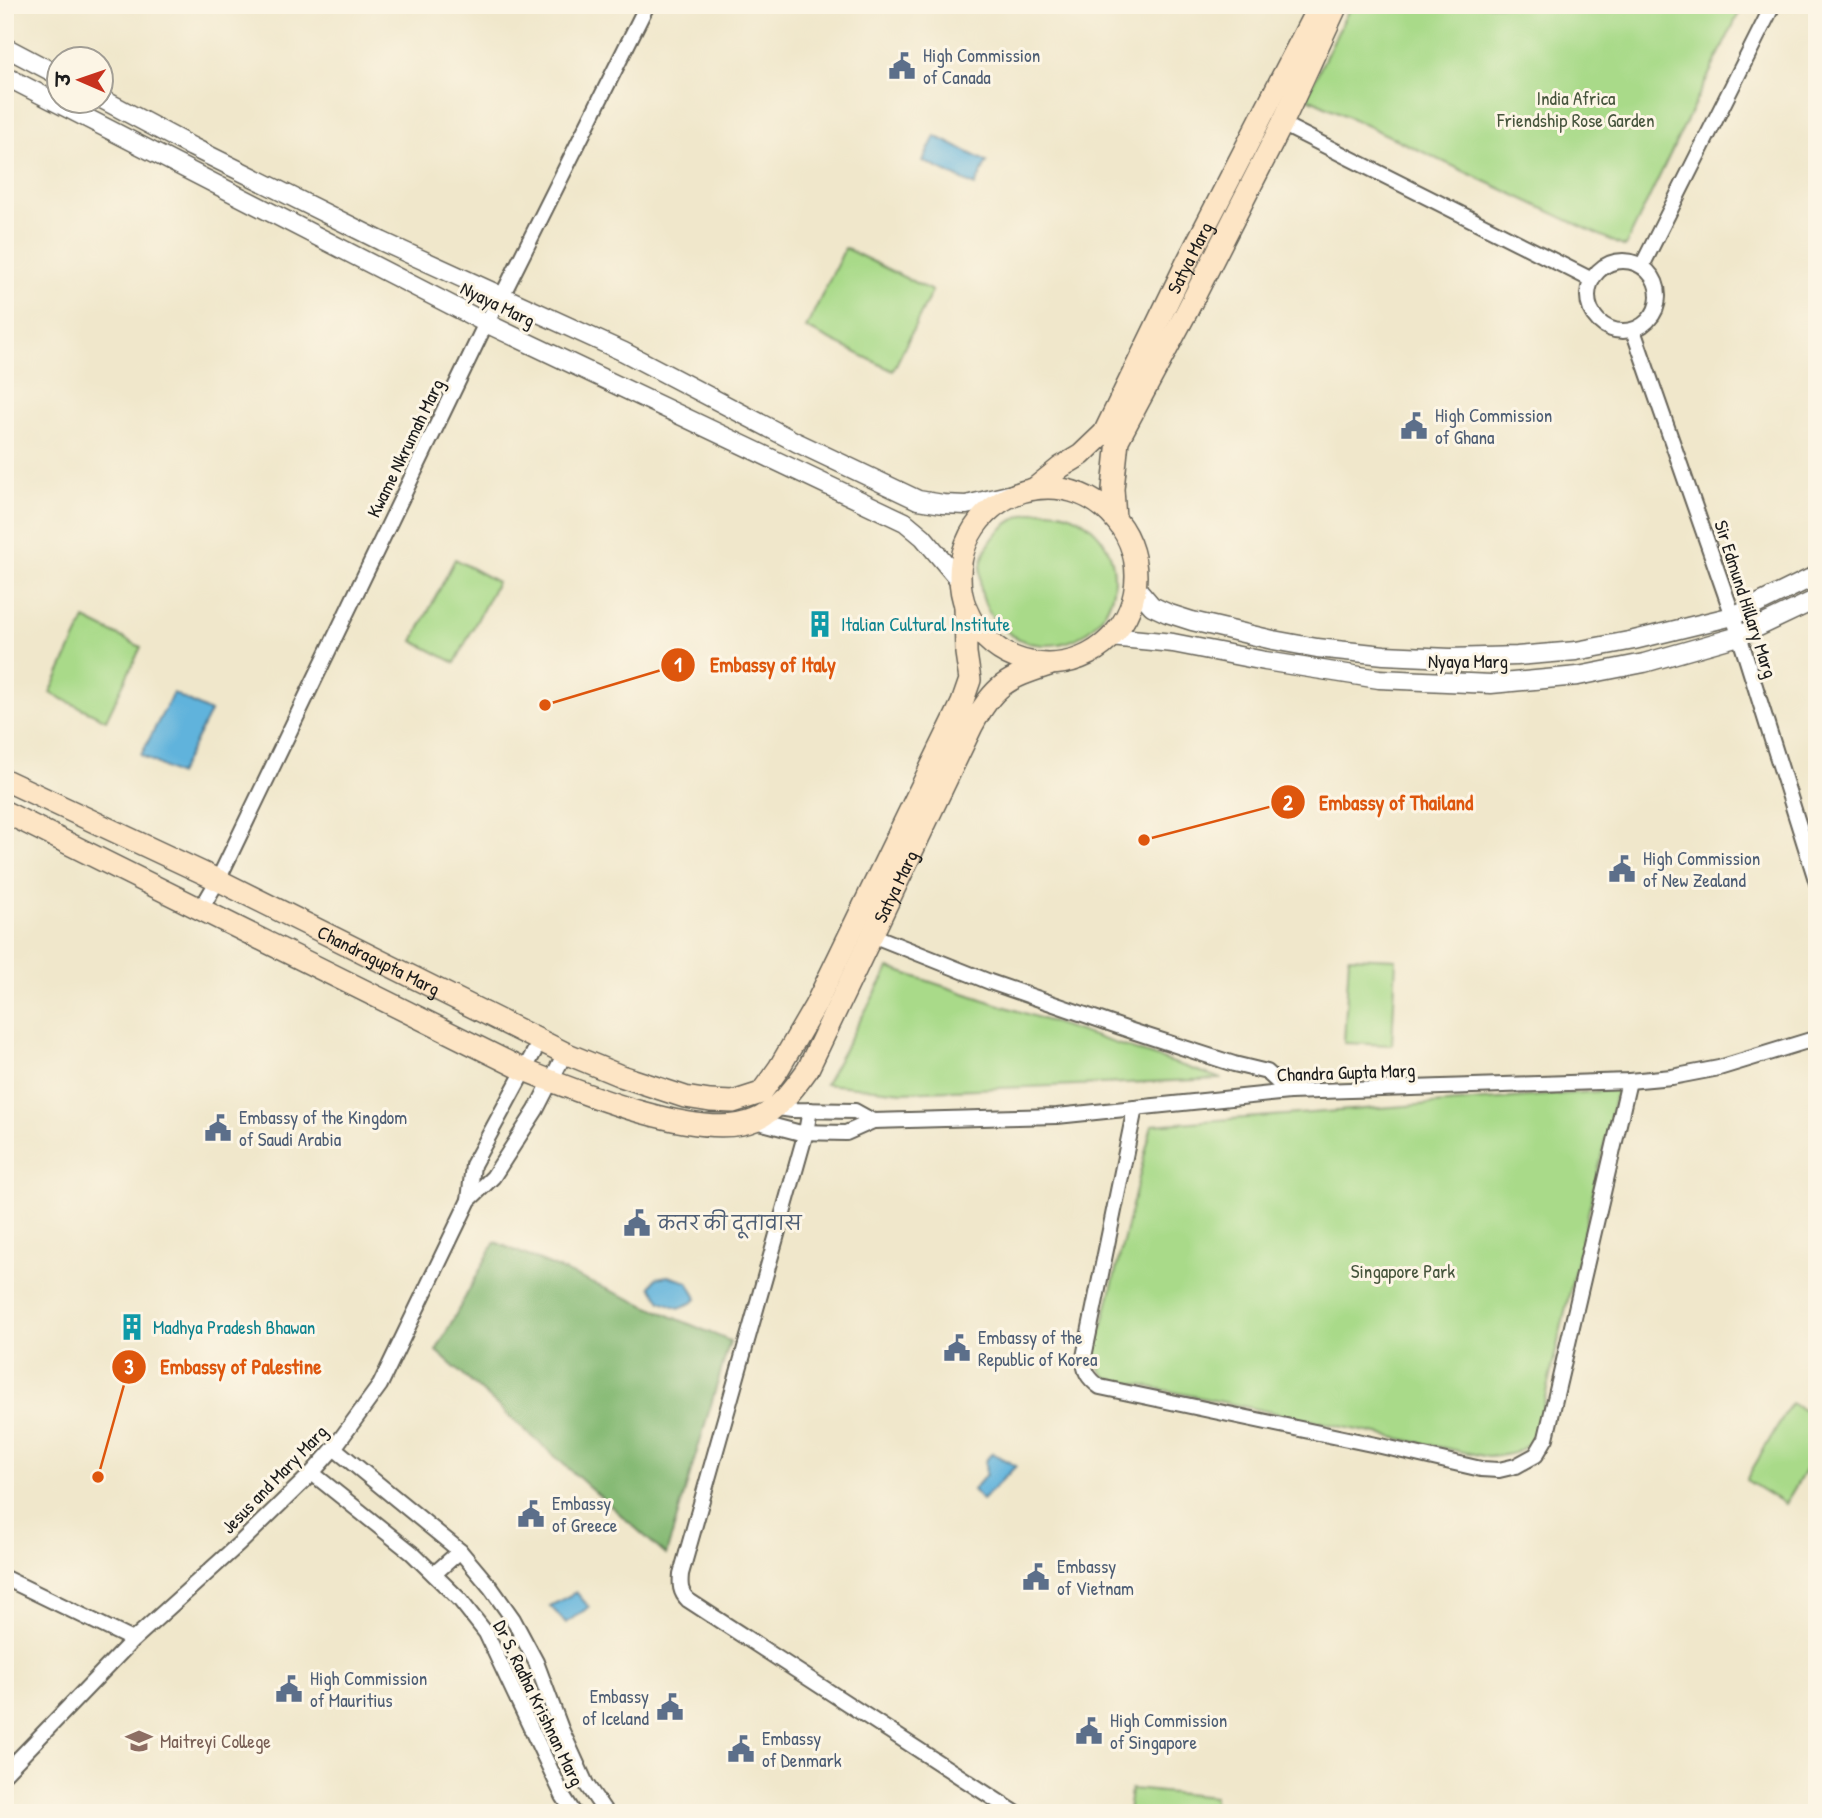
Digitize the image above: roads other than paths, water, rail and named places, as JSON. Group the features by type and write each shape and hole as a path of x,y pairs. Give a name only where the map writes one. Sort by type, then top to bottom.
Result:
{"main road":[{"name":"Satya Marg","path":"1026,491 1081,455 1104,433 1192,252 1319,5"},
{"name":"Satya Marg","path":"1115,520 1113,489 1118,440 1282,124 1337,5"},
{"path":"1064,489 1093,500 1115,520 1127,538 1134,558 1135,586 1130,606 1118,629 1099,648 1075,660 1049,664 1026,662 1005,654 987,640 965,606 960,572 963,550 973,530 984,515 1001,501 1026,491 1064,489"},
{"name":"Satya Marg","path":"753,1121 761,1100 815,1006 962,703 970,680 966,653 965,606"},
{"name":"Satya Marg","path":"761,1100 792,1091 808,1069 972,726 988,698 1014,677 1049,664"},
{"name":"Chandragupta Marg","path":"5,780 218,880 565,1053 621,1076 685,1097 725,1102 761,1100"},
{"name":"Chandragupta Marg","path":"5,812 550,1081 670,1119 701,1125 732,1126 753,1121"}],"street":[{"name":"Kwame Nkrumah Marg","path":"201,909 218,880 486,323 647,5"},
{"path":"1642,266 1773,5"},
{"path":"5,47 46,69"},
{"name":"Nyaya Marg","path":"5,76 486,323 905,522 923,537 960,581"},
{"name":"Nyaya Marg","path":"116,106 382,241 624,352 796,442 918,500 966,505 1026,491"},
{"path":"1282,124 1592,280"},
{"path":"1620,261 1642,266 1656,284 1657,307 1643,325 1633,330 1610,328 1600,322 1593,313 1589,302 1592,280 1609,264 1620,261"},
{"name":"Sir Edmund Hillary Marg","path":"1633,330 1733,616 1817,883"},
{"name":"Nyaya Marg","path":"1135,586 1153,606 1167,613 1273,640 1384,655 1517,656 1634,640 1733,616 1817,575"},
{"name":"Nyaya Marg","path":"1110,637 1172,643 1378,679 1491,684 1578,676 1631,666 1739,636 1817,599"},
{"path":"872,936 990,982 1132,1031 1267,1072 1289,1092"},
{"name":"Chandra Gupta Marg","path":"873,1121 1056,1116 1289,1092 1629,1081 1672,1077 1719,1068 1817,1038"},
{"path":"469,1200 473,1165 540,1041"},
{"name":"Jesus and Mary Marg","path":"5,1773 132,1640 239,1544 334,1448 380,1385 469,1200 493,1177 536,1110 565,1053"},
{"path":"1135,1108 1084,1357 1084,1370 1091,1380 1100,1387 1480,1469 1499,1470 1516,1466 1536,1455 1546,1438 1629,1081"},
{"path":"761,1100 810,1110 855,1111 873,1121"},
{"path":"725,1102 753,1121 797,1132 846,1133 873,1121"},
{"path":"810,1110 681,1574 682,1594 1016,1813"},
{"name":"Dr S. Radha Krishnan Marg","path":"334,1448 460,1551 491,1588 513,1619 536,1662 561,1729 586,1784 606,1813"},
{"name":"Dr S. Radha Krishnan Marg","path":"312,1473 412,1553 460,1601 486,1633 563,1796 574,1813"},
{"path":"433,1574 460,1551"},
{"path":"5,1578 132,1640"}],"water":[{"path":"935,136 987,162 975,186 923,161"},
{"path":"173,693 210,712 178,775 141,755"},
{"path":"668,1276 688,1282 697,1298 679,1308 661,1301 651,1287 656,1278"},
{"path":"992,1453 1016,1466 982,1500 973,1490 986,1475 985,1461"},
{"path":"576,1592 589,1607 566,1623 550,1606"}],"place":[{"name":"High Commission of Canada","path":"902,66"},
{"name":"High Commission of Ghana","path":"1414,426"},
{"name":"Italian Cultural Institute","path":"820,624"},
{"name":"Embassy of Italy","path":"545,705"},
{"name":"Embassy of Thailand","path":"1144,840"},
{"name":"High Commission of New Zealand","path":"1622,869"},
{"name":"Embassy of the Kingdom of Saudi Arabia","path":"218,1128"},
{"name":"कतर की दूतावास","path":"637,1223"},
{"name":"Madhya Pradesh Bhawan","path":"132,1327"},
{"name":"Embassy of the Republic of Korea","path":"957,1348"},
{"name":"Embassy of Palestine","path":"98,1477"},
{"name":"Embassy of Greece","path":"531,1514"},
{"name":"Embassy of Vietnam","path":"1036,1577"},
{"name":"High Commission of Mauritius","path":"289,1689"},
{"name":"Embassy of Iceland","path":"670,1707"},
{"name":"High Commission of Singapore","path":"1089,1731"},
{"name":"Maitreyi College","path":"139,1741"},
{"name":"Embassy of Denmark","path":"741,1749"}],"park label":[{"name":"India Africa Friendship Rose Garden","path":"1576,109"},
{"name":"Singapore Park","path":"1403,1271"}]}
